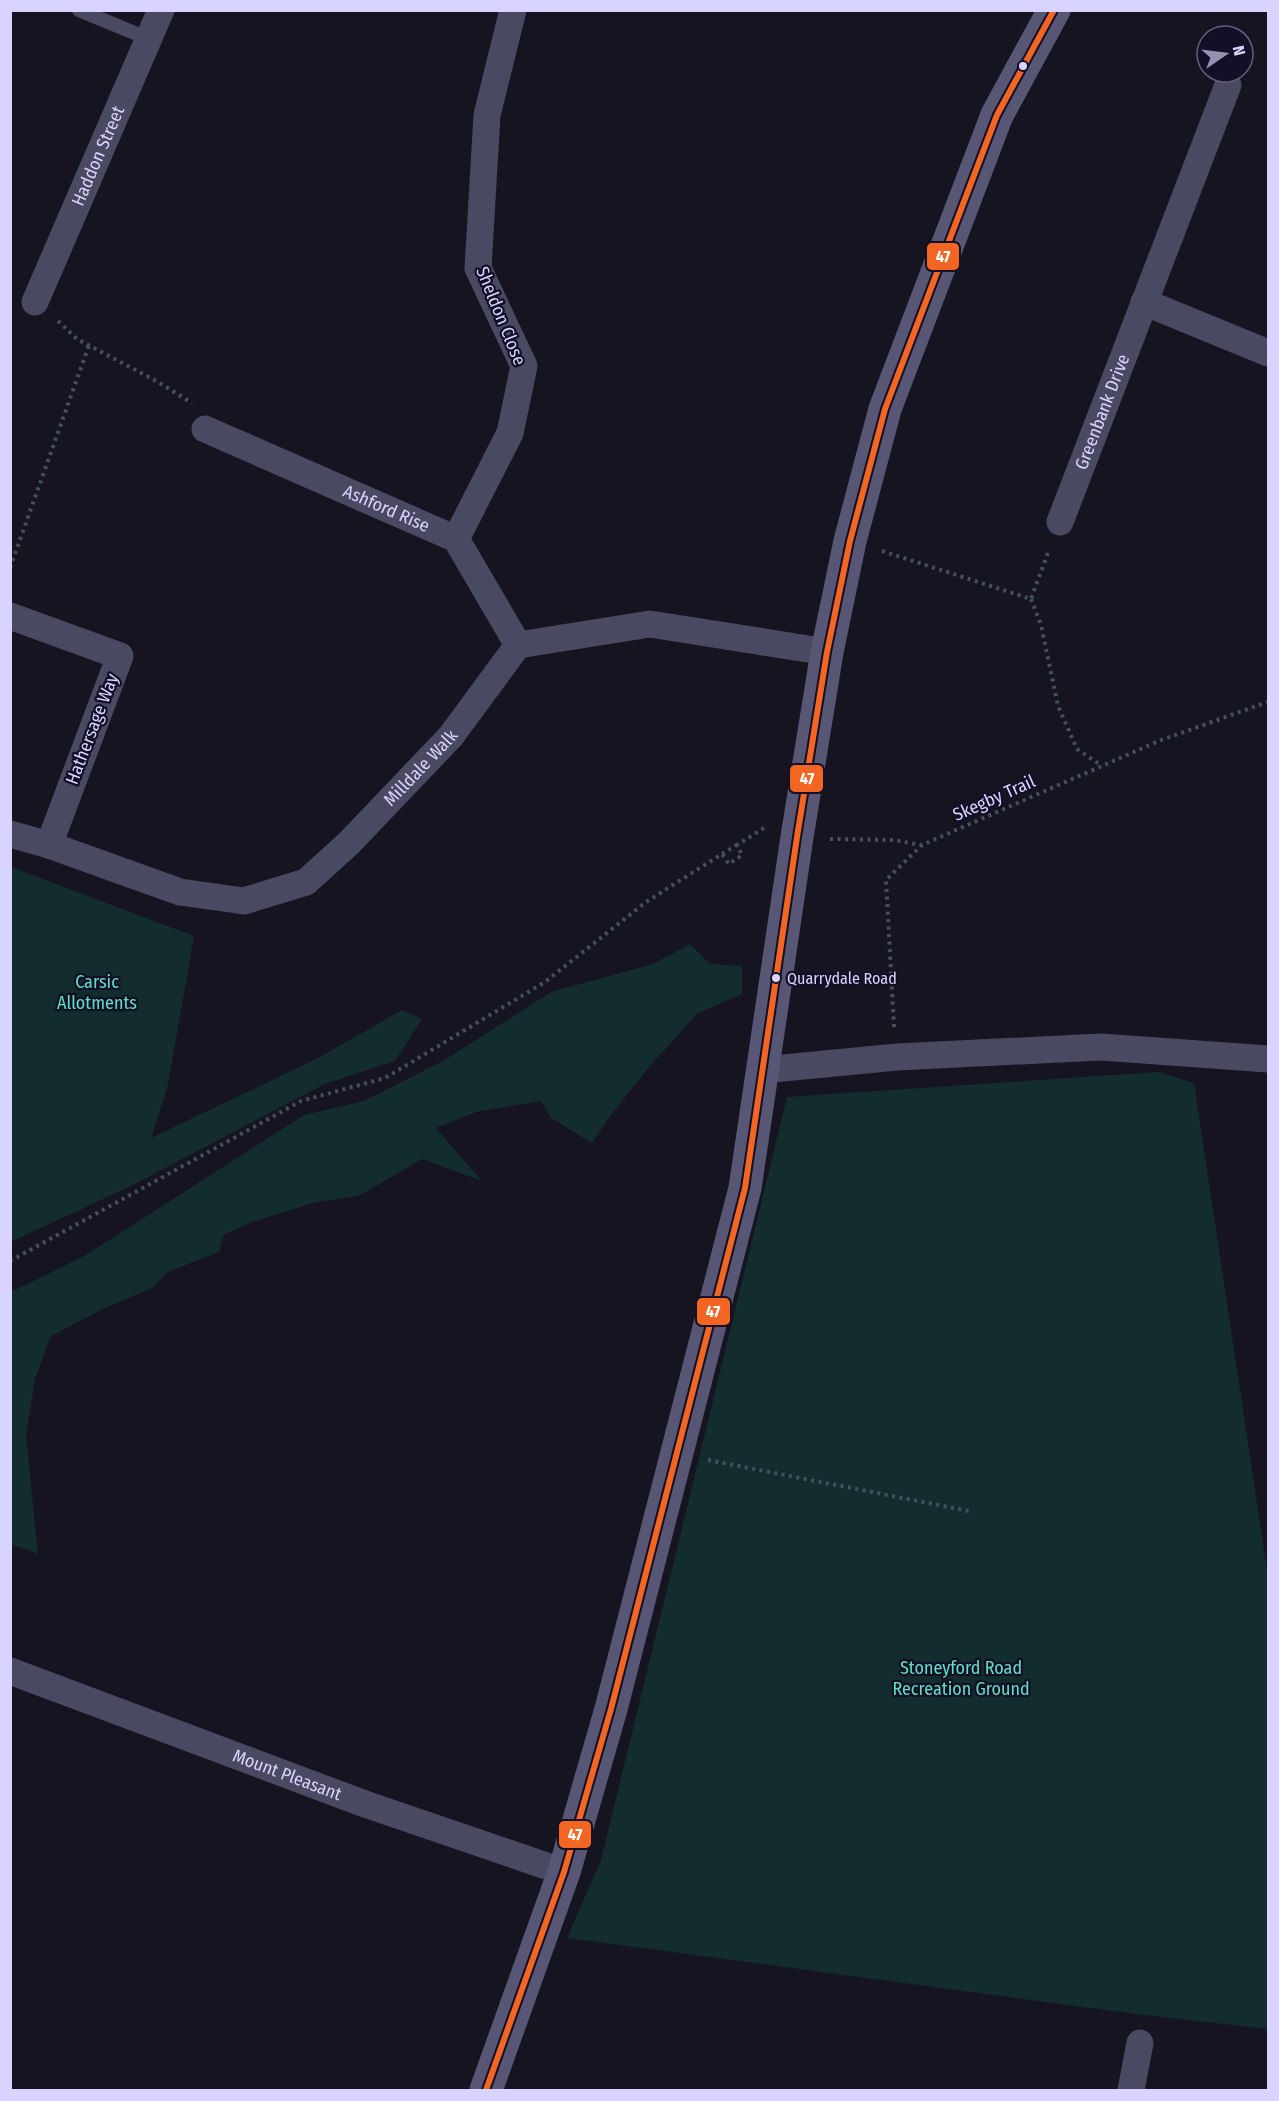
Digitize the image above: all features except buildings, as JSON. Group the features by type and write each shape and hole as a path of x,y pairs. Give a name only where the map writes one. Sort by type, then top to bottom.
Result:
{"main road":[{"path":"486,2091 564,1872 611,1709 745,1188 795,848 827,652 850,541 885,409 997,115 1054,10"}],"street":[{"name":"Haddon Street","path":"35,302 161,10"},
{"name":"Sheldon Close","path":"456,538 510,433 524,366 478,268 487,115 513,10"},
{"name":"Greenbank Drive","path":"1060,522 1228,85"},
{"path":"1144,302 1269,353"},
{"name":"Ashford Rise","path":"205,429 456,538"},
{"path":"456,538 518,645 650,624 827,652"},
{"name":"Hathersage Way","path":"10,616 120,656 49,845"},
{"name":"Milldale Walk","path":"10,834 49,845 180,892 243,901 306,882 349,843 451,736 518,645"},
{"path":"762,1070 897,1057 1101,1047 1269,1059"},
{"name":"Mount Pleasant","path":"10,1671 365,1804 564,1872"},
{"path":"1131,2091 1140,2043"}],"lane":[{"path":"79,10 149,39"}],"path":[{"path":"35,302 77,339 158,382 197,407 205,429"},
{"path":"10,568 89,345"},
{"path":"1060,522 1030,599 1041,625 1058,706 1077,749 1102,766"},
{"path":"850,541 1030,599"},
{"name":"Skegby Trail","path":"895,1034 886,880 922,845 1161,740 1269,702"},
{"path":"10,1261 301,1101 386,1078 544,982 646,902 773,823"},
{"path":"828,839 893,840 922,845"},
{"path":"722,854 729,864 742,855 737,845"},
{"path":"677,1453 969,1511"}],"green space":[{"name":"Carsic Allotments","path":"11,867 194,936 168,1085 151,1138 320,1057 402,1010 422,1019 395,1061 325,1084 131,1186 11,1242"},
{"path":"690,944 710,964 742,966 742,994 697,1014 649,1067 610,1116 592,1143 551,1118 541,1101 476,1112 436,1128 482,1181 422,1159 359,1196 316,1202 252,1222 224,1235 219,1252 168,1272 152,1288 105,1308 51,1336 35,1379 26,1435 38,1554 11,1544 11,1292 86,1255 304,1115 364,1101 443,1061 551,992 653,964"},
{"name":"Stoneyford Road Recreation Ground","path":"1158,1072 1194,1083 1268,1576 1268,2029 1144,2015 567,1938 601,1860 787,1097"}],"transit line":[{"name":"47","path":"486,2090 564,1872 611,1709 745,1188 827,652 850,541 885,409 997,115 1054,10"}],"place":[{"name":"Quarrydale Road","path":"776,978"}]}
